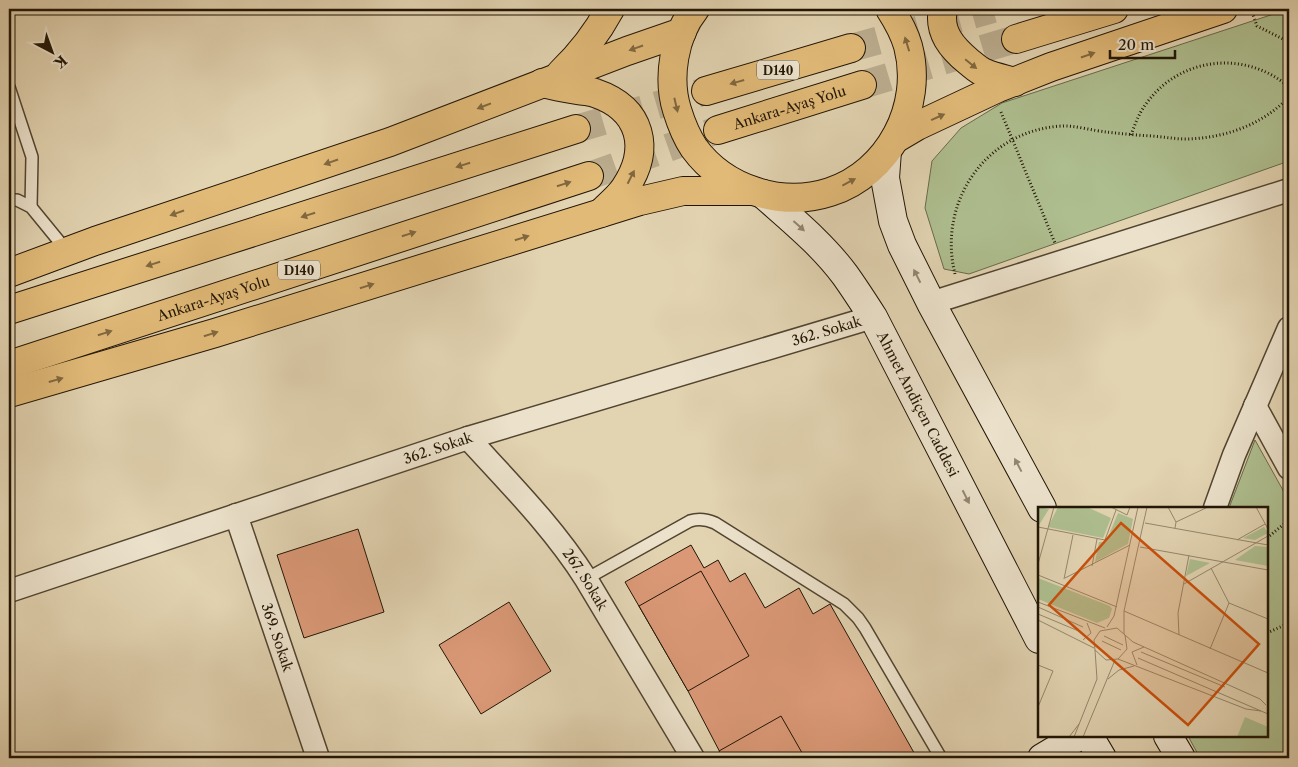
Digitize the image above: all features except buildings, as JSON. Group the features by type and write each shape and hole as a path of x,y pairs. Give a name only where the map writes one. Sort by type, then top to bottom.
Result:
{"highway":[{"path":"549,81 573,61 603,22 610,9"},
{"path":"690,16 675,56 672,80 675,104 683,127 694,148 710,166 730,180 757,192 777,197 804,197 830,192 854,181 875,164 891,145 904,121 911,97 912,71 908,46 899,22 890,9"},
{"path":"943,9 943,30 948,42 957,52 1003,87"},
{"path":"1016,39 1114,9"},
{"path":"891,145 917,126 1051,67 1223,9"},
{"path":"9,272 390,142 634,48 690,16"},
{"name":"D140","path":"706,91 851,48"},
{"path":"549,81 595,93 615,102 626,111 639,133 640,153 634,172 624,190 600,214"},
{"name":"Ankara-Ayaş Yolu","path":"718,130 862,85"},
{"path":"9,310 576,129"},
{"name":"Ankara-Ayaş Yolu","path":"9,365 589,176"},
{"path":"9,393 215,333 640,201 683,191 757,192"}],"main road":[{"path":"891,145 885,178 893,221 902,246 1041,507"},
{"name":"Ahmet Andiçen Caddesi","path":"757,192 810,236 844,274 873,317 1038,638"},
{"path":"1042,758 1077,737"},
{"path":"1090,737 1102,758"},
{"path":"1169,737 1180,758"}],"street":[{"path":"931,303 1289,190"},
{"name":"362. Sokak","path":"9,591 468,438 873,317"},
{"path":"1215,507 1234,455 1289,328"},
{"path":"1255,406 1289,468"},
{"name":"267. Sokak","path":"468,438 551,530 573,558 693,758"},
{"name":"369. Sokak","path":"236,515 318,758"},
{"path":"672,758 680,736"}],"lane":[{"path":"9,87 32,157 31,207"},
{"path":"9,200 17,200 31,207 67,251"},
{"path":"586,578 690,520 706,519 715,523 851,610 866,628 941,758"}],"path":[{"path":"1251,9 1258,26 1289,42"},
{"path":"1131,135 1137,118 1146,103 1158,90 1188,70 1204,65 1236,63 1253,66 1268,72 1289,87"},
{"path":"1003,87 1013,139 1063,261"},
{"path":"960,293 951,249 951,229 955,210 962,192 972,175 996,150 1013,139 1044,128 1063,126 1131,135 1184,139 1205,138 1243,128 1261,120 1278,109 1289,97"},
{"path":"1268,537 1289,520"},
{"path":"1268,633 1289,623"}],"green space":[{"path":"1289,9 1289,161 969,274 944,269 925,208 932,161 961,128 1002,103"},
{"path":"1255,440 1289,501 1289,594 1285,597 1289,608 1289,758 1200,758 1189,737 1268,737 1268,507 1229,507"}],"tunnel":[{"path":"851,48 993,9"},
{"path":"862,85 1016,39"},
{"path":"576,129 706,91"},
{"path":"589,176 718,130"}]}
